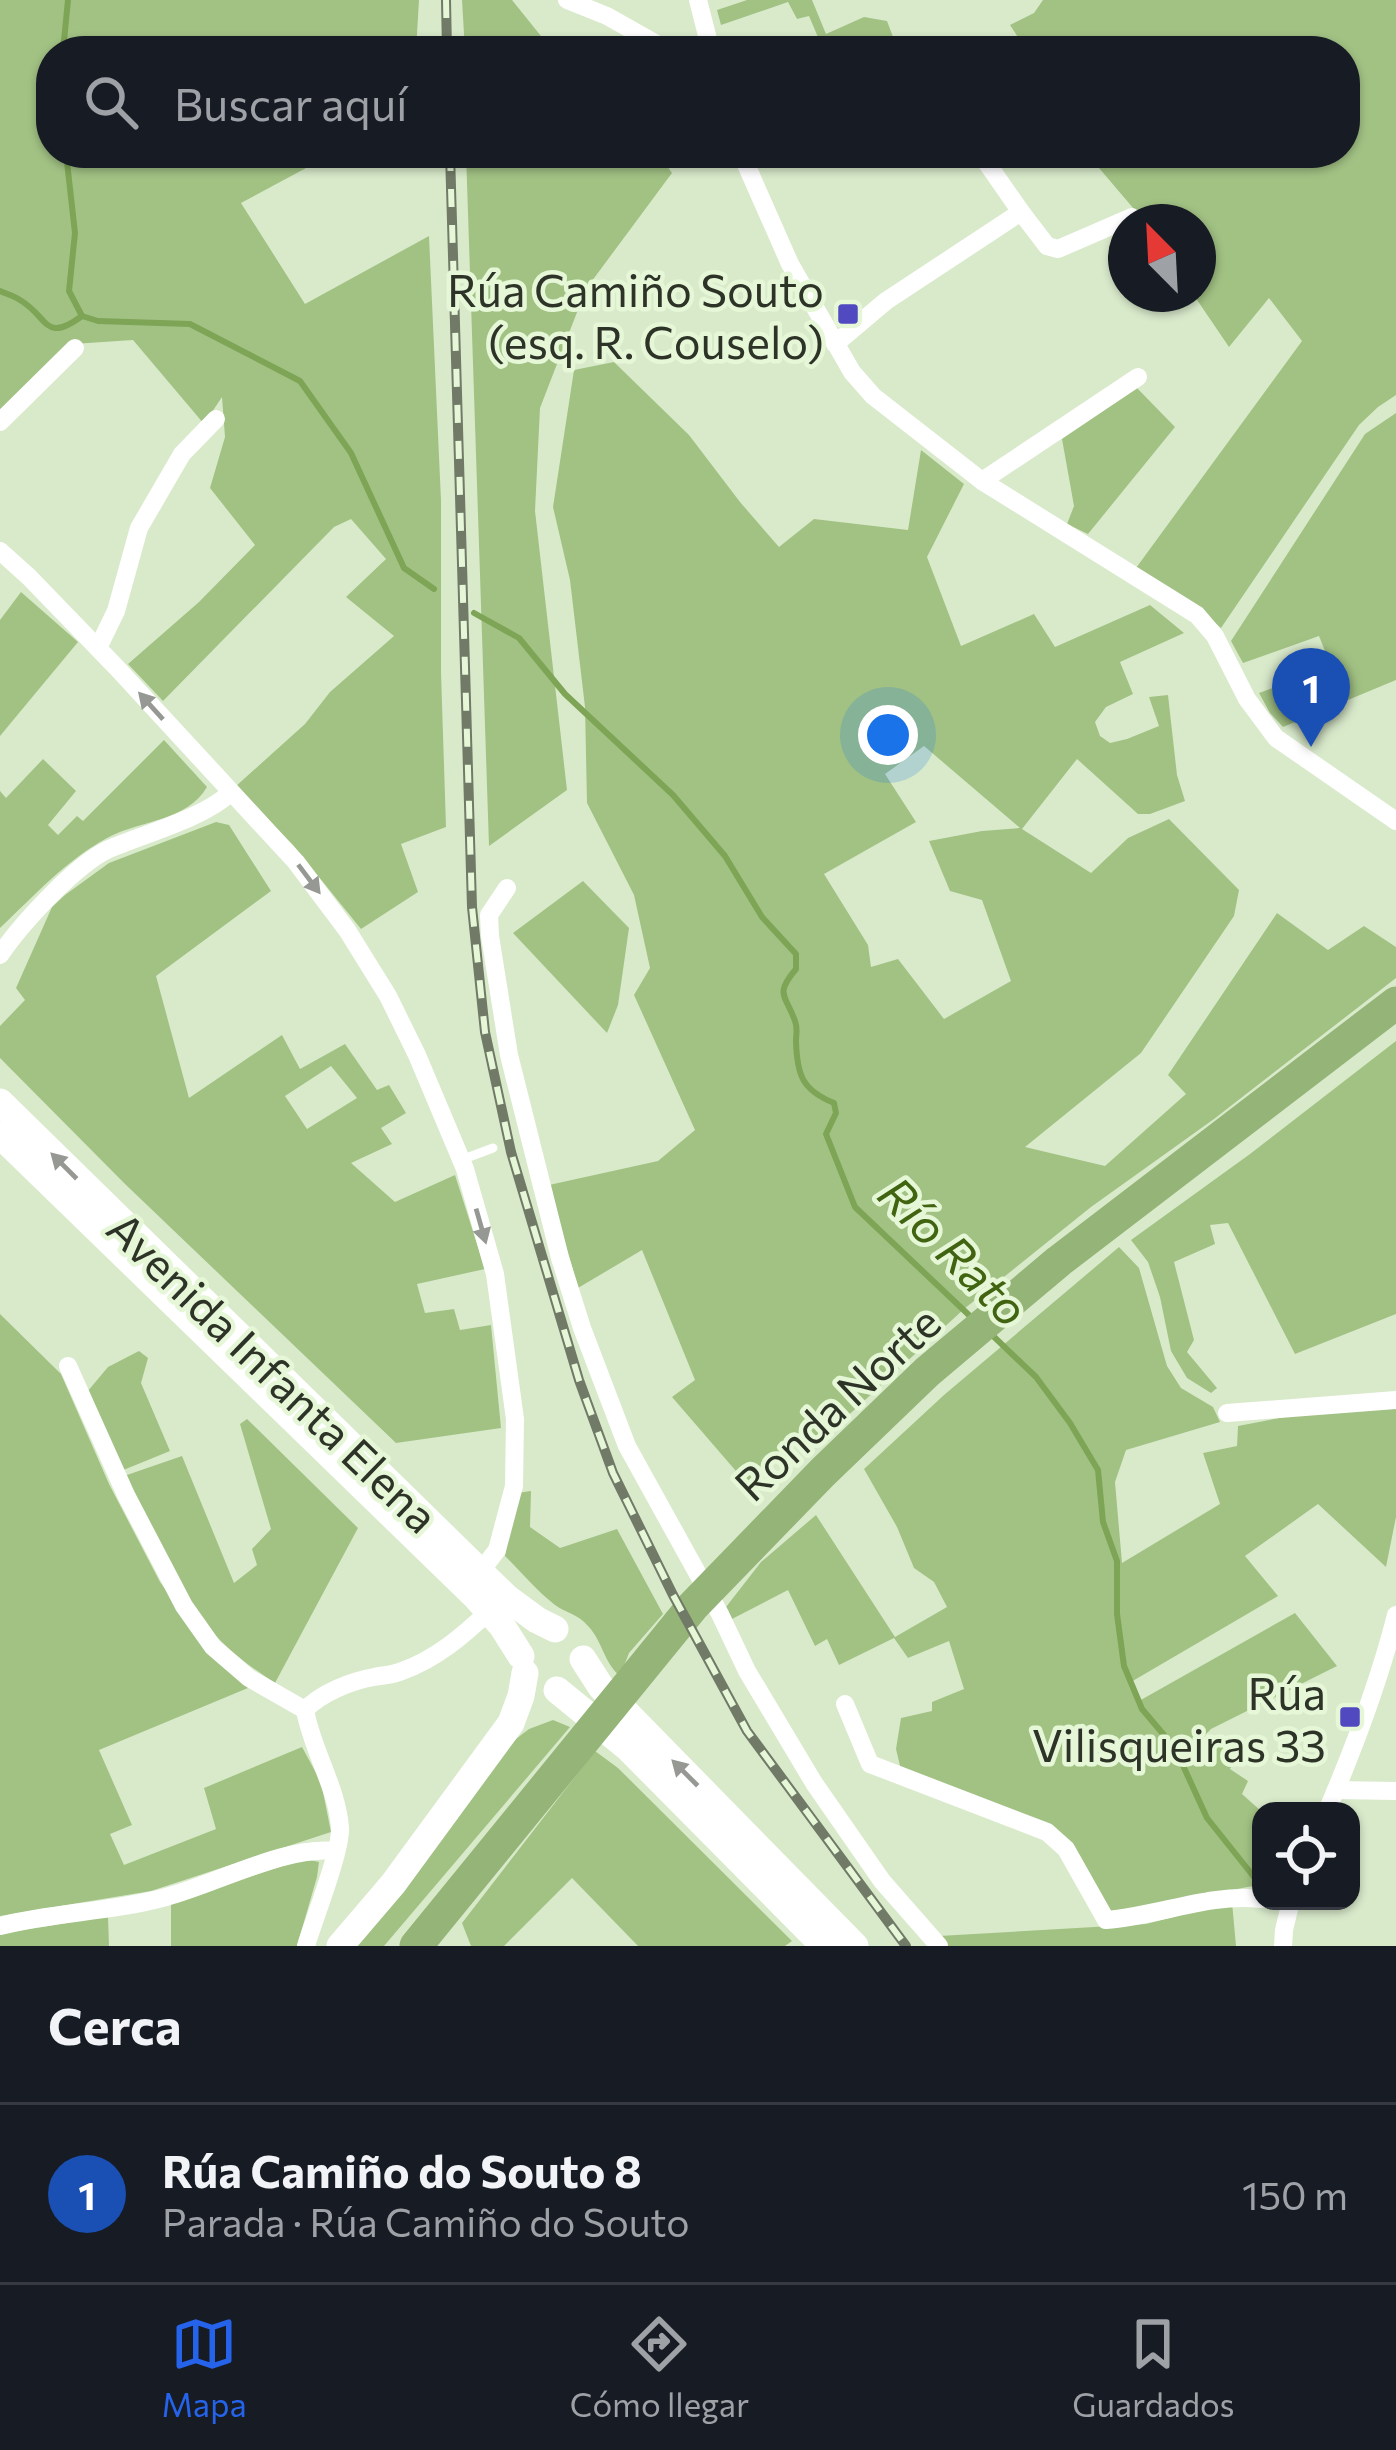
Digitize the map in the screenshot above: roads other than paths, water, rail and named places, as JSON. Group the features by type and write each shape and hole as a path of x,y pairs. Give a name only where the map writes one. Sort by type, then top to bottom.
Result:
{"highway":[{"name":"Ronda Norte","path":"416,1946 692,1606 927,1372 1112,1219 1396,1003"}],"street":[{"path":"567,0 642,36"},
{"path":"698,0 707,36"},
{"path":"748,168 790,264 852,372 873,396 982,481 1197,615 1215,636 1247,699 1276,738 1396,820"},
{"path":"990,168 1047,246 1058,249 1108,227"},
{"path":"835,344 886,301 1021,212"},
{"path":"0,422 74,348"},
{"path":"982,481 1138,377"},
{"path":"98,648 116,611 139,528 182,454 216,418"},
{"path":"0,551 98,648 296,862 368,963 417,1055 461,1160 495,1274 515,1419 514,1486 497,1550 481,1571"},
{"path":"0,955 48,898 102,852 180,821 230,793"},
{"path":"507,888 490,915 490,936 509,1055 560,1258 627,1446 747,1672 814,1783 882,1881 939,1946"},
{"name":"Avenida Infanta Elena","path":"0,1102 518,1608 555,1629"},
{"name":"Avenida Infanta Elena","path":"0,1135 489,1611 538,1677 591,1698 855,1946"},
{"path":"68,1366 126,1495 184,1606 213,1647 250,1678 305,1710 340,1832 306,1946"},
{"path":"1227,1413 1396,1400"},
{"path":"305,1710 333,1691 422,1662 457,1640 489,1611"},
{"path":"1331,1802 1396,1615"},
{"path":"340,1946 393,1884 511,1723 538,1677 528,1641 544,1630 566,1631 583,1658 578,1676 572,1683 538,1677"},
{"name":"Avenida Infanta Elena","path":"583,1658 591,1698"},
{"path":"845,1704 870,1764 1048,1832 1066,1849 1106,1920 1223,1898 1252,1899"},
{"name":"Avenida Infanta Elena","path":"620,1725 728,1848 824,1946"},
{"path":"1336,1790 1396,1791"},
{"path":"0,1926 165,1898 295,1855 336,1851"},
{"path":"1283,1946 1289,1910"}],"lane":[{"path":"461,1160 494,1148"}],"waterway":[{"name":"Río Rato","path":"64,36 68,0"},
{"name":"Río Rato","path":"68,168 75,233 69,291 82,316 98,321 190,324 300,381 351,453 404,568 434,589"},
{"path":"0,291 20,300 53,328 82,316"},
{"name":"Río Rato","path":"474,613 519,638 565,694 673,795 725,856 762,917 796,954 796,969 784,990 796,1026 798,1063 808,1087 834,1103 836,1113 826,1134 855,1207 971,1317"},
{"name":"Río Rato","path":"990,1333 1036,1377 1098,1470 1103,1522 1117,1561 1124,1666 1142,1709 1175,1748 1207,1818 1252,1874"}],"railway":[{"path":"446,0 447,36"},
{"path":"450,168 472,907 485,1032 511,1152 579,1380 613,1473 673,1595 747,1731 906,1946"}],"place":[{"name":"Rúa Camiño Souto (esq. R. Couselo)","path":"848,314"},
{"name":"Rúa Camiño do Souto 8","path":"1311,747"},
{"name":"Rúa Vilisqueiras 33","path":"1350,1717"}]}
